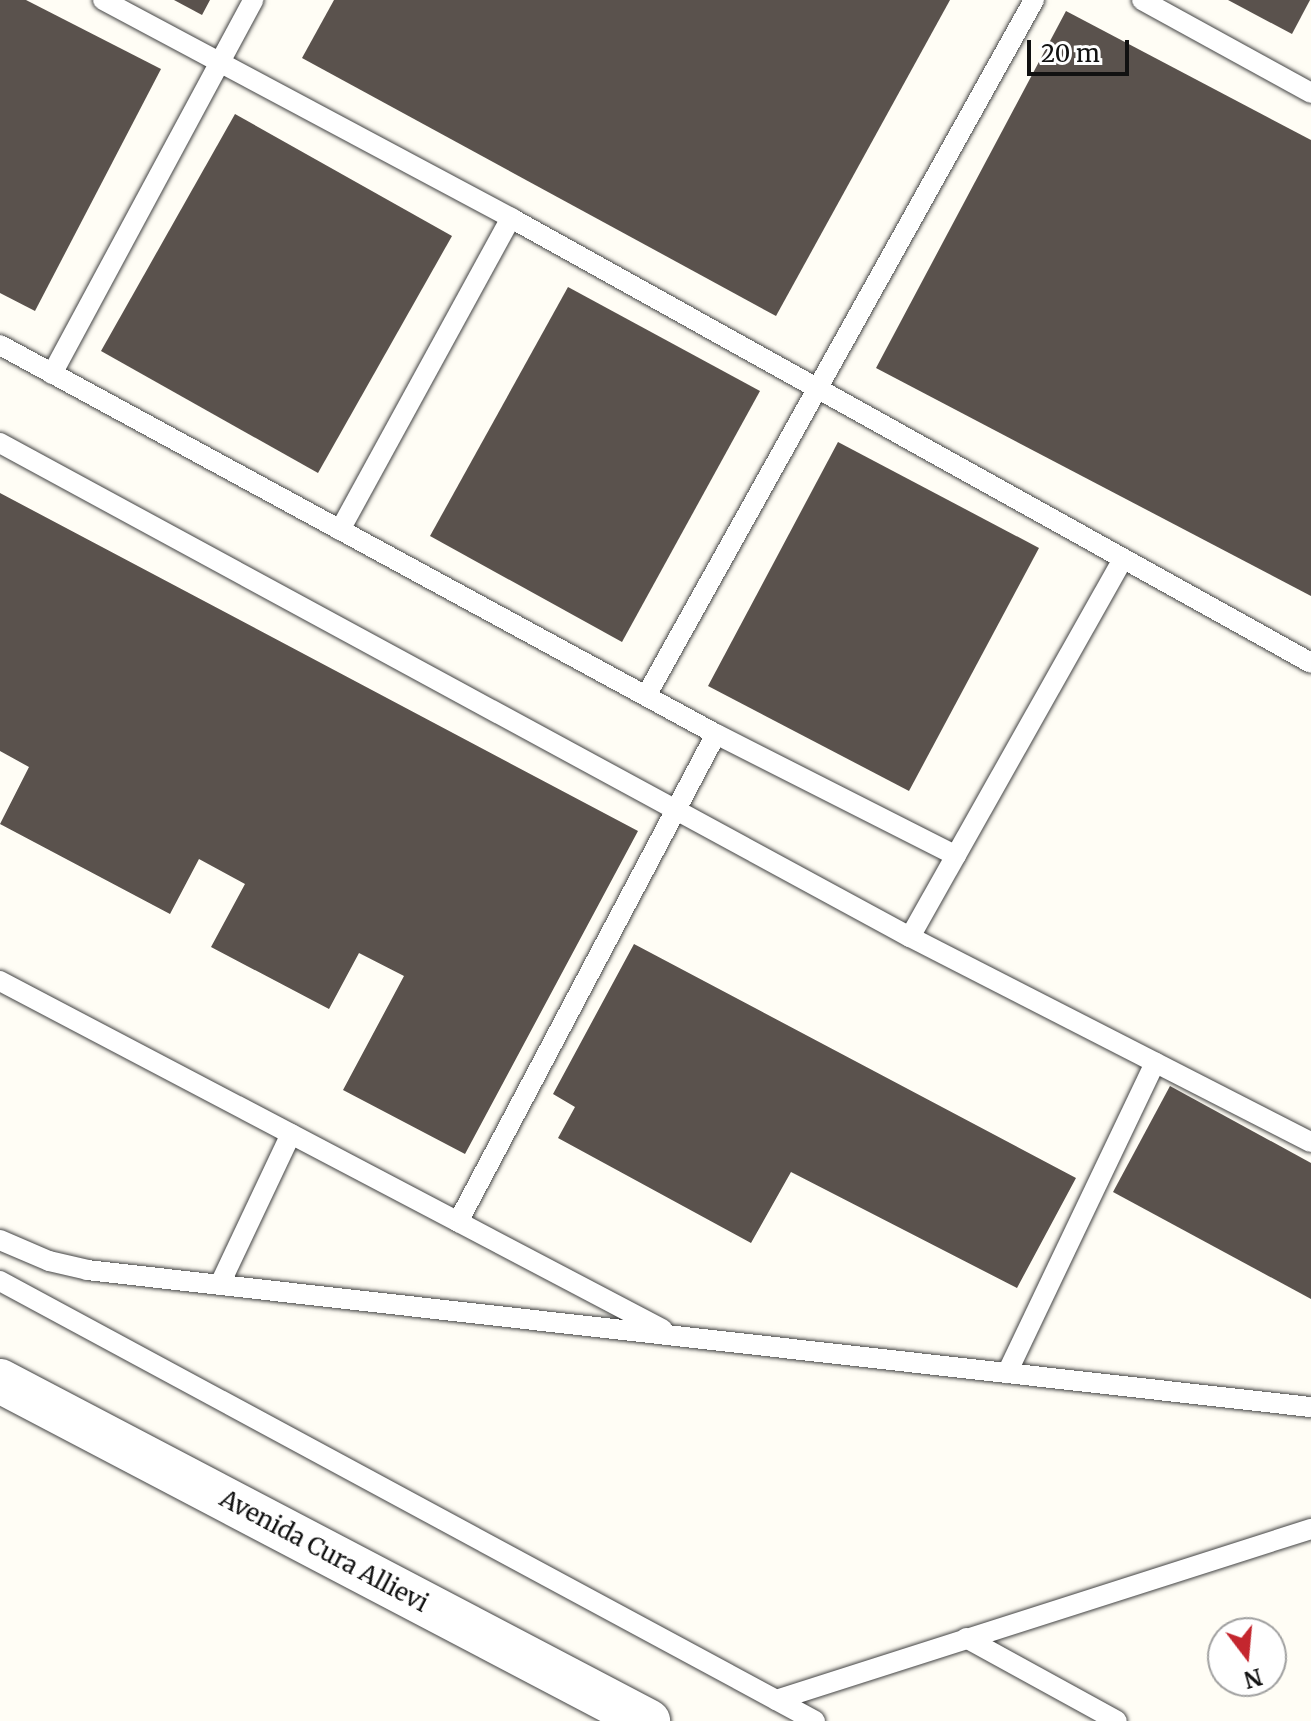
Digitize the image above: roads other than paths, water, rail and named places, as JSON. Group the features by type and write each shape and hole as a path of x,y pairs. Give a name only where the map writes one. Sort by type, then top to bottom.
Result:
{"street":[{"name":"Avenida Cura Allievi","path":"0,1381 648,1721"}],"lane":[{"path":"103,0 511,218 817,391 1311,663"},
{"path":"52,374 253,0"},
{"path":"646,696 1034,0"},
{"path":"1142,0 1311,93"},
{"path":"340,530 511,218"},
{"path":"0,345 716,734 956,856"},
{"path":"0,443 910,937 1311,1142"},
{"path":"910,937 1123,559"},
{"path":"458,1222 716,734"},
{"path":"0,981 673,1335"},
{"path":"1007,1373 1155,1063"},
{"path":"220,1284 291,1134"},
{"path":"0,1240 49,1261 87,1270 1311,1407"},
{"path":"0,1281 815,1721"},
{"path":"776,1700 1311,1529"},
{"path":"966,1638 1117,1721"}]}
